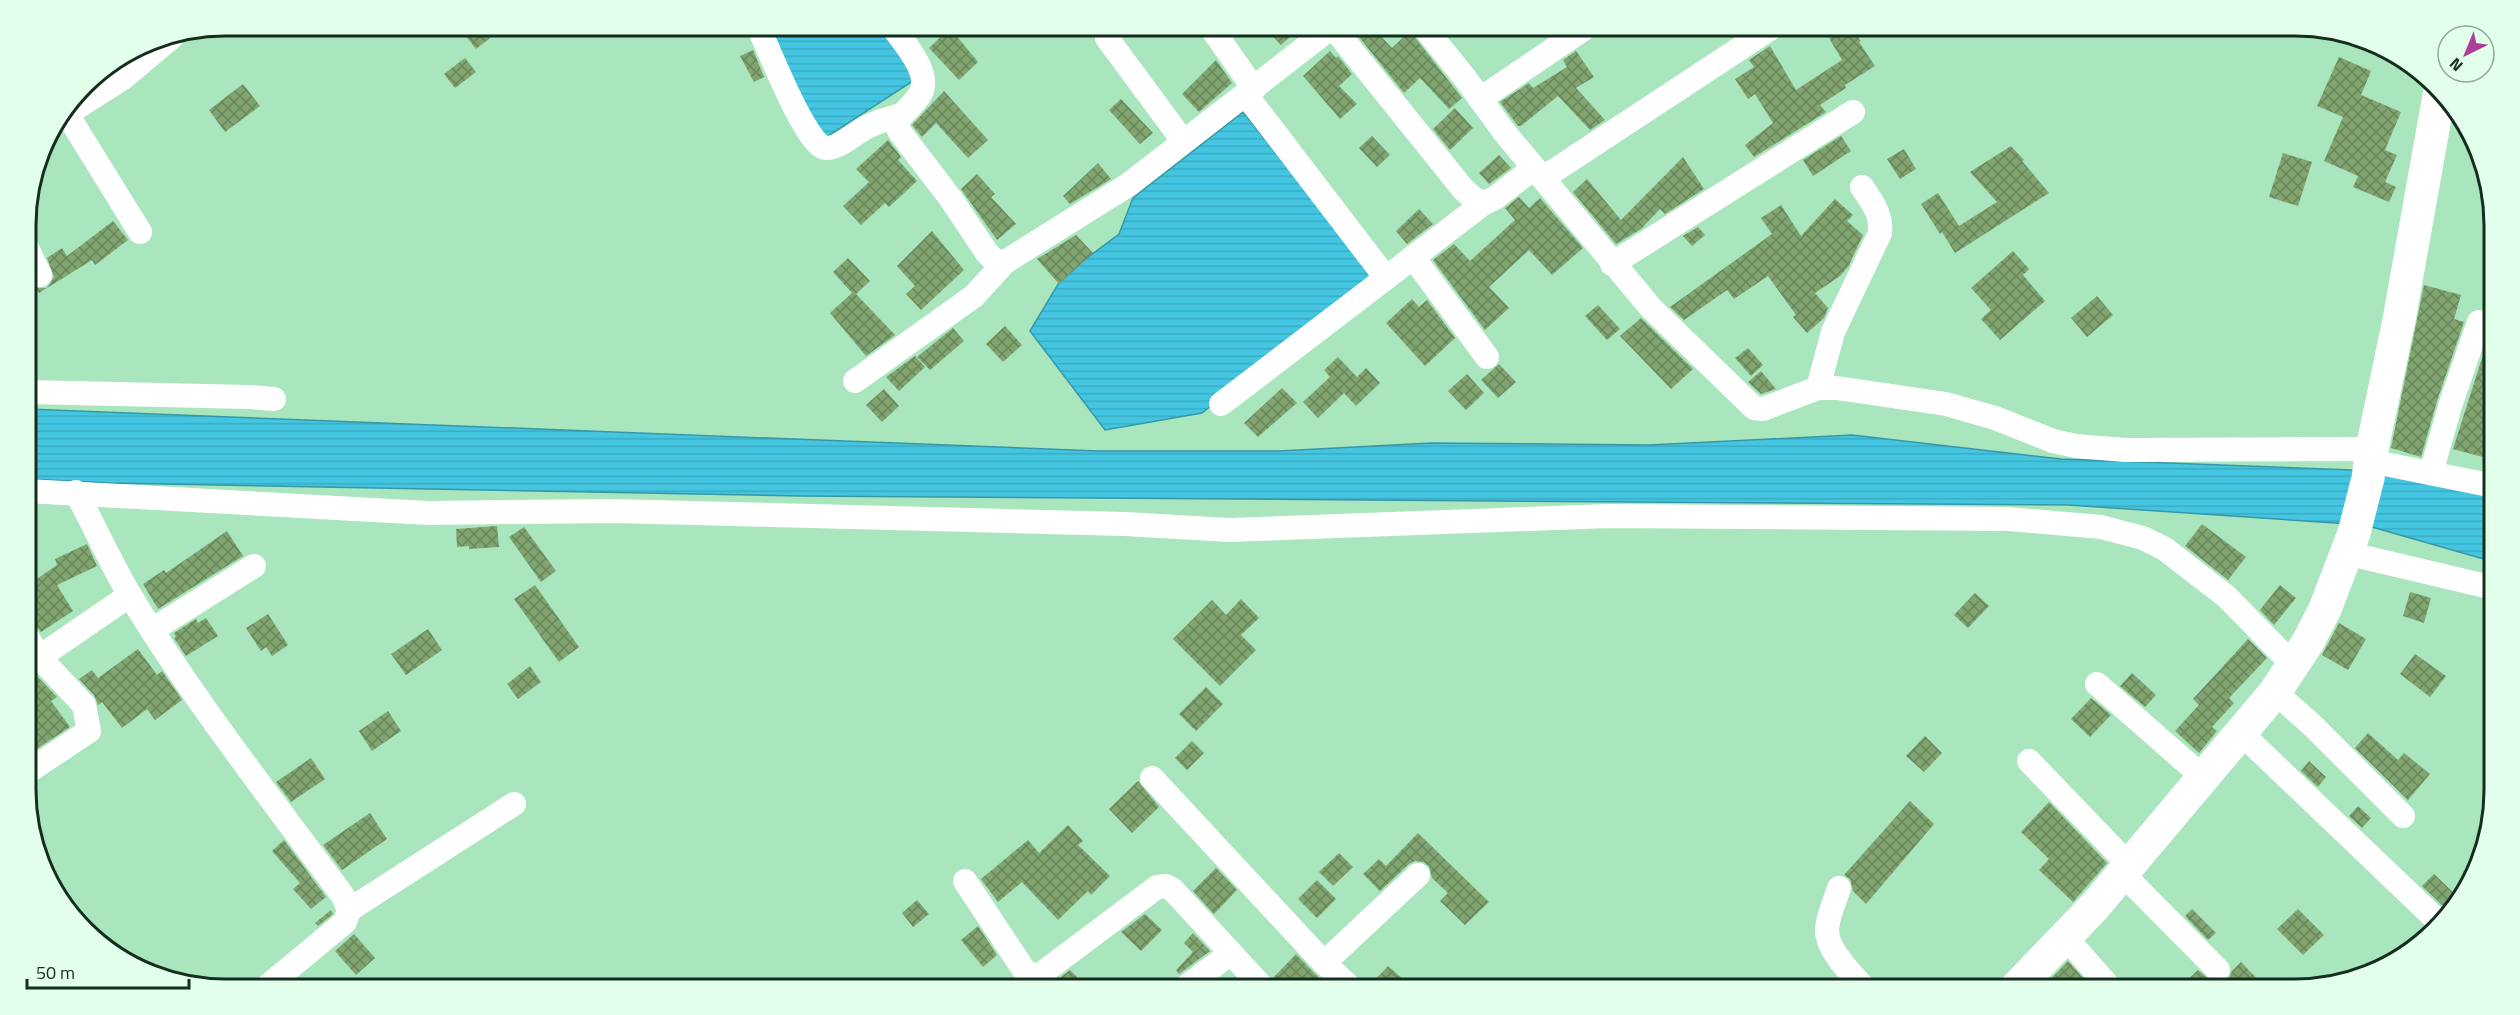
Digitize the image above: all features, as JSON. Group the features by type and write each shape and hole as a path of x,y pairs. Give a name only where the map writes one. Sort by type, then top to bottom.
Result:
{"street":[{"path":"762,36 787,91 812,138 820,147 828,148 840,144 866,127 902,114"},
{"path":"898,36 922,74 924,84 920,95 897,121 899,131 951,199 987,253 995,261 1005,262"},
{"path":"1216,36 1250,92 1386,278"},
{"path":"855,381 953,313 974,296 1005,262 1096,206 1250,92 1320,36"},
{"path":"1341,36 1463,189 1474,199 1484,203"},
{"path":"1431,36 1504,133 1612,264 1651,308 1754,408 1763,409 1818,388 1837,388 1946,404 1995,418 2053,441 2076,446 2370,463 2484,484"},
{"path":"1480,99 1573,36"},
{"path":"1221,404 1484,203 1539,173 1758,36"},
{"path":"1107,38 1183,141"},
{"path":"77,108 123,78 153,50"},
{"path":"2025,979 2066,938 2126,870 2285,679 2325,609 2350,543 2370,463 2442,107"},
{"path":"1612,264 1852,112"},
{"path":"67,121 140,232"},
{"path":"1818,388 1833,332 1880,233 1881,222 1878,212 1862,187"},
{"path":"1413,257 1487,357"},
{"path":"36,267 40,275"},
{"path":"2431,473 2451,403 2479,322"},
{"path":"36,392 274,399"},
{"path":"36,491 428,513 611,511 1125,524 1229,530 1610,516 2019,520 2101,527 2122,531 2165,549 2227,597 2285,679 2313,726 2403,816"},
{"path":"76,492 130,595 152,630 197,698 343,896 350,910"},
{"path":"2350,543 2484,585"},
{"path":"152,630 254,566"},
{"path":"36,651 130,595"},
{"path":"36,657 84,705 89,731 36,766"},
{"path":"2097,684 2204,778"},
{"path":"2241,733 2434,918"},
{"path":"2029,761 2218,970"},
{"path":"1152,778 1341,979"},
{"path":"277,979 345,922 350,910 514,804"},
{"path":"1324,963 1418,875"},
{"path":"965,881 1032,979"},
{"path":"1038,979 1041,974 1162,885 1173,890 1255,979"},
{"path":"1839,888 1829,916 1827,938 1857,979"},
{"path":"2066,938 2102,979"},
{"path":"1197,979 1231,953"}],"water":[{"path":"767,36 888,36 916,79 822,140"},
{"path":"1243,112 1375,276 1202,413 1105,430 1030,331 1063,276 1119,234 1133,198"},
{"path":"36,409 1098,451 1279,451 1431,443 1649,445 1852,435 2061,459 2406,472 2484,493 2484,559 2365,525 2068,505 799,496 110,483 36,479"}],"building":[{"path":"466,36 488,36 490,38 476,49"},
{"path":"942,36 957,36 978,62 959,80 929,48"},
{"path":"1272,36 1291,36 1281,45"},
{"path":"1381,36 1392,48 1405,36 1414,36 1462,98 1449,109 1420,78 1404,93 1359,37"},
{"path":"1857,36 1875,66 1845,85 1846,88 1820,105 1826,112 1754,157 1745,145 1773,123 1755,94 1748,99 1735,79 1754,67 1749,60 1770,46 1796,90 1842,60 1829,38"},
{"path":"753,50 764,77 754,82 740,56"},
{"path":"1330,51 1336,58 1338,56 1352,74 1339,86 1357,104 1340,119 1303,76"},
{"path":"1576,51 1594,77 1576,88 1605,120 1590,130 1558,96 1518,126 1500,102 1529,83 1533,88 1567,67 1563,60"},
{"path":"2339,57 2371,71 2361,95 2401,112 2385,150 2397,155 2385,182 2396,187 2389,202 2353,187 2358,176 2324,161 2343,117 2317,106"},
{"path":"465,58 476,72 455,88 444,74"},
{"path":"1216,60 1232,83 1199,112 1182,94"},
{"path":"243,84 260,106 225,132 209,110"},
{"path":"944,91 988,140 968,158 936,123 922,137 912,125"},
{"path":"1121,99 1153,133 1140,144 1109,110"},
{"path":"1455,108 1473,128 1450,150 1433,129"},
{"path":"1372,136 1390,155 1377,167 1359,148"},
{"path":"1841,136 1851,151 1813,176 1803,160"},
{"path":"888,140 901,157 898,160 917,181 889,207 885,203 861,225 843,206 869,182 856,169"},
{"path":"2011,146 2049,193 1955,253 1921,204 1938,193 1959,226 1997,202 1970,172"},
{"path":"1904,149 1916,169 1900,179 1887,159"},
{"path":"2283,153 2312,162 2298,206 2269,197"},
{"path":"1499,155 1511,168 1489,184 1479,173"},
{"path":"1683,157 1704,189 1665,214 1660,209 1641,229 1616,244 1573,192 1587,179 1621,220"},
{"path":"1098,163 1111,179 1070,204 1063,196"},
{"path":"977,174 995,194 991,197 1016,224 997,240 961,189"},
{"path":"1519,197 1529,208 1540,198 1583,248 1552,275 1529,250 1489,287 1509,308 1485,330 1433,260 1454,244 1470,261 1515,220 1505,208"},
{"path":"1835,199 1853,215 1847,221 1863,235 1848,267 1840,276 1815,293 1828,308 1824,318 1807,333 1793,317 1796,315 1768,276 1734,299 1727,290 1684,320 1670,307 1772,234 1761,218 1781,205 1801,236"},
{"path":"1419,209 1433,224 1407,244 1396,231"},
{"path":"113,221 128,240 95,265 92,260 39,293 36,288 47,288 54,277 47,258 62,248 67,256"},
{"path":"1698,227 1705,235 1692,246 1683,236"},
{"path":"932,231 964,270 921,310 906,294 915,286 897,266"},
{"path":"1076,235 1093,253 1059,284 1037,259"},
{"path":"2013,251 2029,269 2023,275 2045,301 2000,340 1981,319 1991,310 1971,288"},
{"path":"848,258 870,281 856,294 895,335 866,356 830,313 852,293 833,272"},
{"path":"2424,285 2461,295 2454,319 2464,322 2421,457 2391,448"},
{"path":"2097,296 2113,315 2087,337 2071,318"},
{"path":"1412,299 1419,307 1427,300 1455,338 1425,366 1386,323"},
{"path":"1598,305 1620,329 1607,340 1585,316"},
{"path":"1641,318 1693,369 1671,389 1620,336"},
{"path":"1005,326 1022,345 1003,362 986,344"},
{"path":"953,328 964,341 930,370 917,357"},
{"path":"1748,348 1763,365 1751,376 1735,358"},
{"path":"2484,352 2483,457 2453,449"},
{"path":"915,356 925,367 899,391 886,377"},
{"path":"1338,357 1357,377 1366,368 1380,383 1356,406 1344,393 1318,418 1303,402 1330,377 1324,370"},
{"path":"1499,364 1516,382 1498,398 1481,380"},
{"path":"1761,371 1776,389 1761,394 1748,382"},
{"path":"1467,374 1484,393 1466,410 1448,391"},
{"path":"1282,388 1297,403 1258,437 1244,423"},
{"path":"884,389 899,406 882,422 866,405"},
{"path":"2202,524 2246,557 2228,580 2185,546"},
{"path":"497,526 499,547 469,549 469,546 457,547 456,529"},
{"path":"524,527 556,571 541,582 509,537"},
{"path":"227,531 243,556 158,609 143,584 164,570 166,573"},
{"path":"87,544 97,566 57,585 73,611 41,632 36,626 36,579 57,565 55,559"},
{"path":"535,585 579,647 559,662 514,599"},
{"path":"2280,585 2296,598 2274,625 2260,610"},
{"path":"2410,592 2431,598 2424,623 2403,616"},
{"path":"1975,593 1989,606 1968,628 1954,615"},
{"path":"1241,599 1259,618 1241,635 1256,650 1220,686 1173,639 1212,600 1226,615"},
{"path":"268,614 288,645 272,656 266,647 261,651 246,628"},
{"path":"206,618 218,636 186,656 174,638 176,637 174,633 196,619 198,623"},
{"path":"2339,623 2366,639 2348,670 2322,655"},
{"path":"428,629 442,650 406,675 391,654"},
{"path":"2248,639 2267,658 2229,698 2234,703 2212,727 2217,731 2199,753 2175,731 2199,705 2193,699"},
{"path":"138,649 157,675 162,671 182,700 155,720 147,709 122,728 102,702 98,705 94,695 79,679 92,670 98,678"},
{"path":"2415,654 2446,676 2430,697 2400,674"},
{"path":"530,666 541,682 518,699 507,684"},
{"path":"2132,673 2156,695 2145,707 2120,686"},
{"path":"36,676 57,697 51,701 70,727 36,749"},
{"path":"1206,687 1223,704 1196,731 1179,714"},
{"path":"2091,698 2111,715 2090,737 2071,719"},
{"path":"388,711 401,731 372,751 359,731"},
{"path":"2368,733 2398,760 2404,753 2430,774 2408,800 2355,748"},
{"path":"1925,736 1942,753 1924,772 1906,756"},
{"path":"1192,741 1204,753 1187,770 1175,758"},
{"path":"311,758 325,779 291,802 276,782"},
{"path":"2309,761 2326,777 2318,787 2301,771"},
{"path":"1138,781 1159,807 1132,833 1109,809"},
{"path":"1910,801 1934,824 1866,904 1853,891 1850,879 1844,875"},
{"path":"2049,802 2107,863 2073,902 2039,870 2049,859 2021,832"},
{"path":"2358,806 2371,818 2362,828 2349,816"},
{"path":"370,813 387,839 342,870 323,845"},
{"path":"1068,825 1083,841 1078,845 1110,876 1091,895 1088,891 1058,920 1022,882 998,902 981,879 1028,840 1039,853"},
{"path":"1418,833 1489,902 1465,925 1440,901 1448,893 1432,878 1429,866 1423,862 1415,861 1409,864 1380,891 1363,874 1379,859 1386,866"},
{"path":"284,840 326,897 311,909 293,889 300,883 272,851"},
{"path":"1339,853 1353,867 1333,886 1319,872"},
{"path":"1216,868 1237,890 1214,914 1193,891"},
{"path":"2434,874 2454,893 2444,907 2422,886"},
{"path":"1317,880 1336,899 1317,918 1298,899"},
{"path":"917,900 929,914 913,927 902,913"},
{"path":"2192,909 2216,933 2208,940 2185,916"},
{"path":"2298,909 2324,935 2303,955 2277,929"},
{"path":"331,910 333,914 318,926 315,923"},
{"path":"1145,914 1162,930 1141,951 1121,932"},
{"path":"978,926 997,955 983,967 961,940"},
{"path":"1193,933 1210,951 1179,974 1176,970 1193,952 1184,943"},
{"path":"354,934 375,958 356,975 335,951"},
{"path":"1296,954 1320,979 1273,979"},
{"path":"2068,961 2084,979 2051,979"},
{"path":"2241,962 2257,979 2228,979 2232,971"},
{"path":"1388,966 1403,979 1376,979"},
{"path":"1070,970 1079,979 1058,979"},
{"path":"2198,970 2208,979 2189,979"}]}
